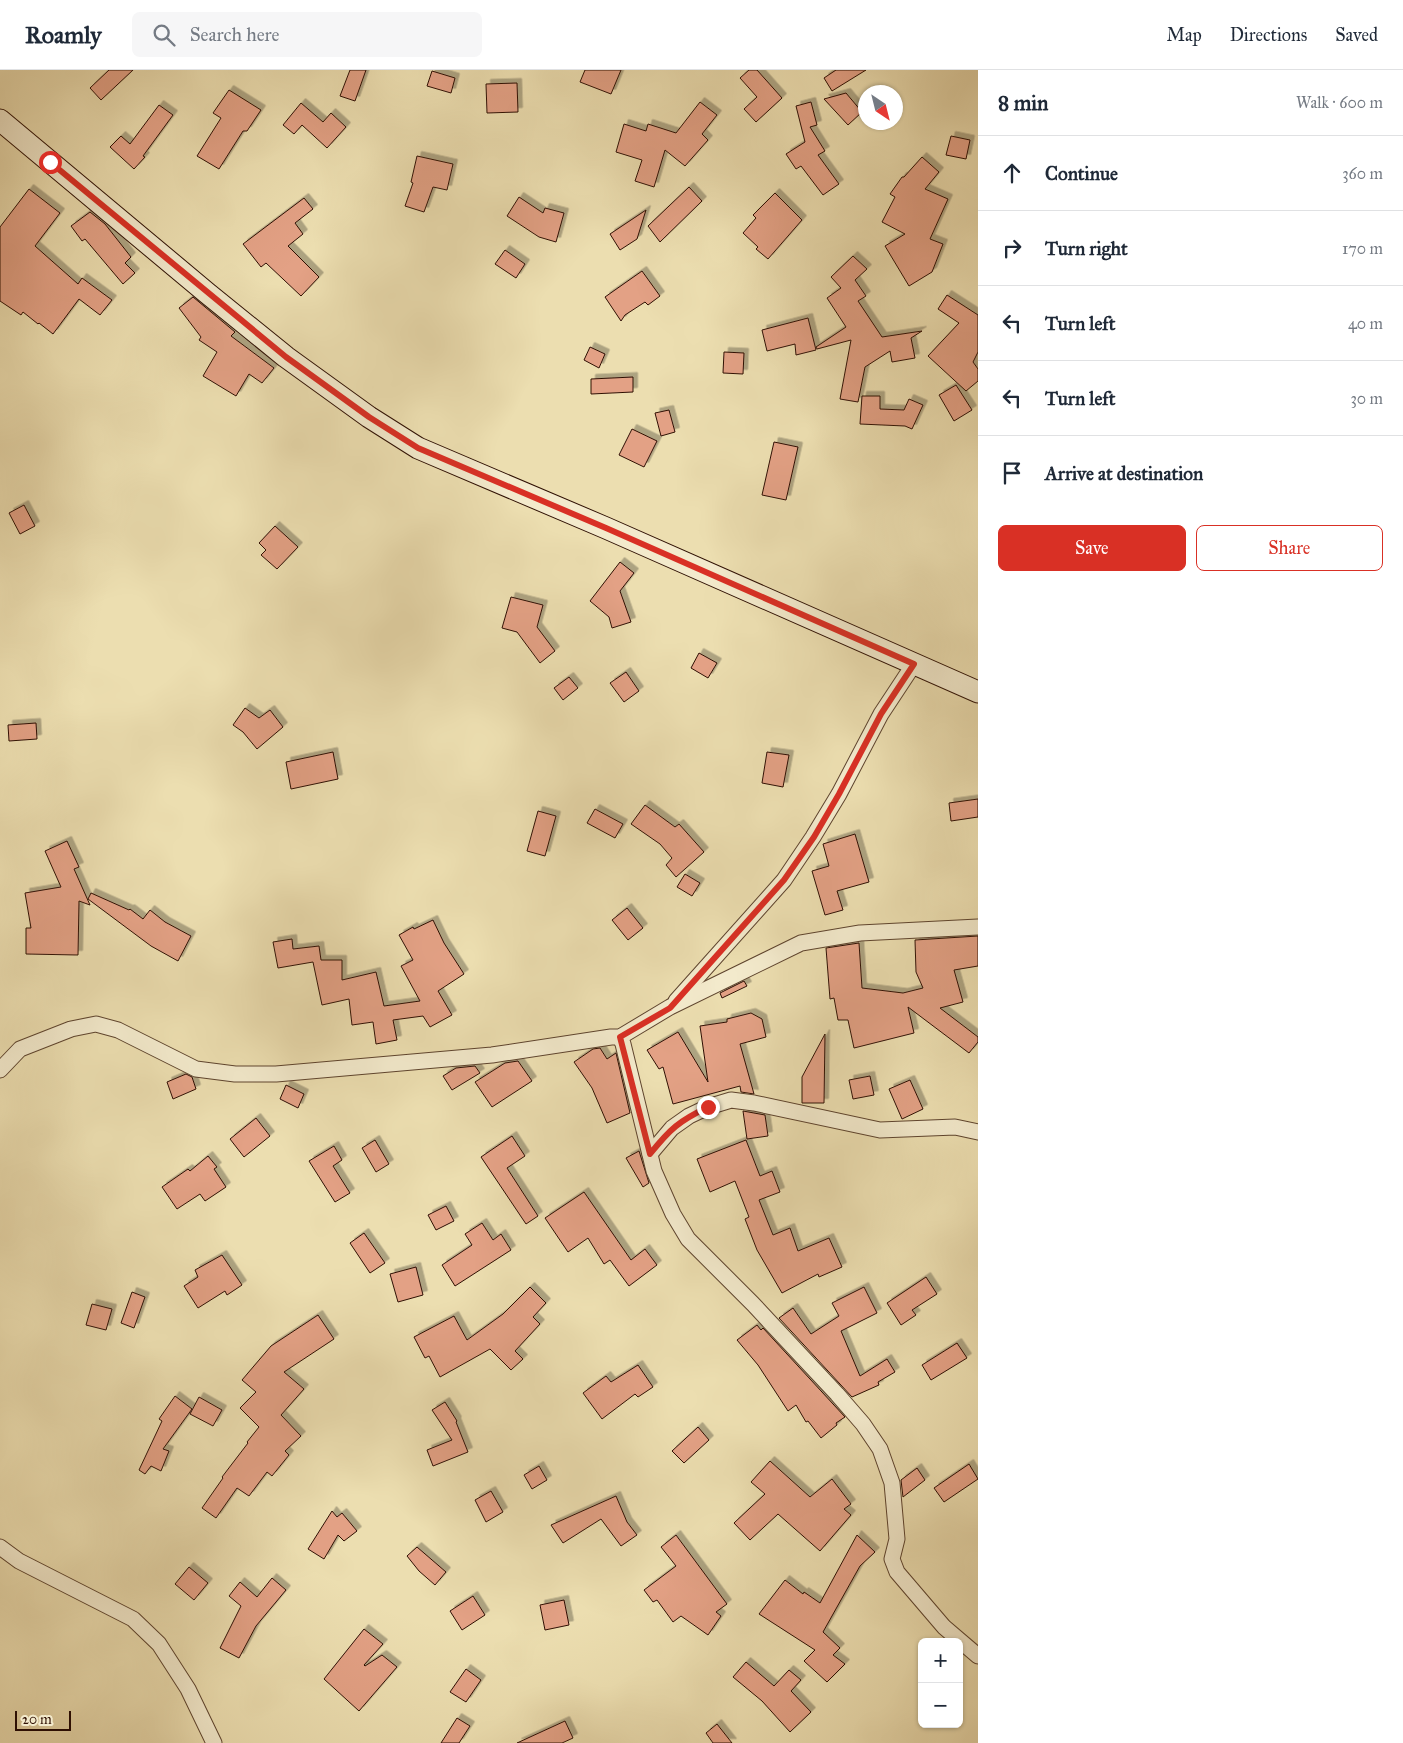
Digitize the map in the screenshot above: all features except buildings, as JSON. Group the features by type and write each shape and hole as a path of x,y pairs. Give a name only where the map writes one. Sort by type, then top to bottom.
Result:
{"main road":[{"path":"0,120 286,357 369,417 418,448 606,528 978,692"}],"street":[{"path":"670,1008 788,873 814,837 881,714 914,664"},
{"path":"0,1070 20,1049 71,1028 96,1024 118,1030 196,1069 243,1074 276,1074 492,1055 620,1037 670,1008 801,943 860,933 978,927"},
{"path":"620,1037 654,1171 673,1214 688,1239 754,1304 838,1394 880,1448 892,1483 897,1540 892,1559 897,1572 944,1627 978,1656"},
{"path":"650,1154 672,1128 683,1120 708,1107 731,1100 754,1103 880,1130 956,1127 978,1132"},
{"path":"0,1548 19,1561 133,1619 158,1644 188,1689 214,1743"}],"route":[{"path":"50,162 286,357 369,417 418,448 606,528 914,664 881,714 814,837 784,880 670,1008 620,1037 650,1154 672,1128 689,1116 708,1107"}]}
